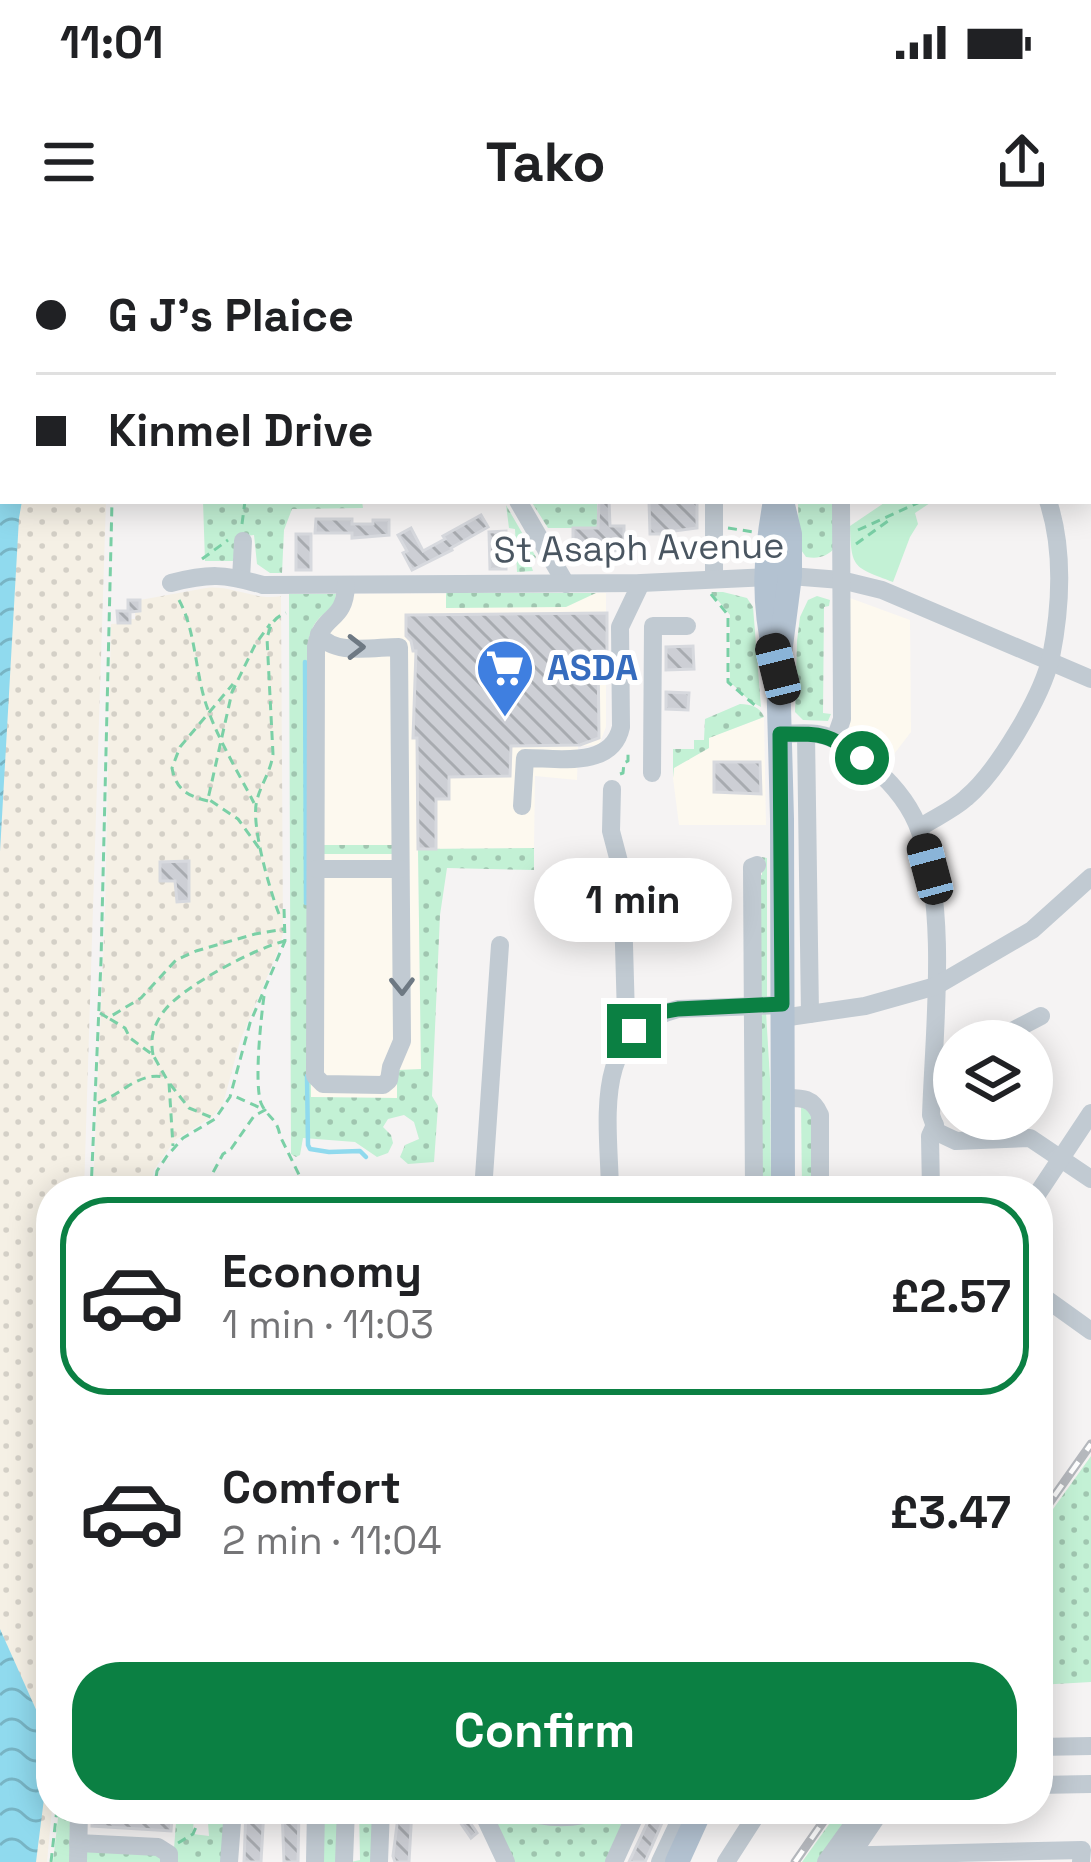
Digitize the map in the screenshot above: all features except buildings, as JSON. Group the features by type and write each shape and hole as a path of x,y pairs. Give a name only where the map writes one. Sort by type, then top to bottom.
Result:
{"main road":[{"path":"778,504 783,1176"},
{"path":"677,1862 694,1824"}],"street":[{"path":"520,504 566,584"},
{"path":"706,579 714,504"},
{"path":"835,739 842,719 841,504"},
{"path":"919,828 966,799 999,761 1050,661 1058,606 1058,542 1049,504"},
{"path":"242,579 243,541"},
{"name":"St Asaph Avenue","path":"172,587 211,574 263,585 841,580 882,590 1091,679"},
{"path":"522,806 525,758 603,753 619,737 620,627 641,583"},
{"path":"319,634 323,642 336,647 399,647 402,1041 383,1085 322,1084 315,1076 316,646 319,634 345,604 346,585"},
{"path":"652,773 653,626 687,626"},
{"path":"621,688 652,687"},
{"path":"780,734 835,739 896,787 919,828 935,906 934,1020"},
{"path":"806,734 810,1014"},
{"path":"608,803 630,944 626,1017 634,1031"},
{"path":"754,1176 752,867 757,865"},
{"path":"317,869 400,869"},
{"path":"610,1176 609,1081 619,1051 634,1031 662,1012 753,1006 810,1014 865,1006 935,986 1032,930 1091,877"},
{"path":"484,1176 500,944"},
{"path":"1033,1020 1041,1016"},
{"path":"933,1065 933,1118"},
{"path":"782,1098 807,1098 816,1105 820,1176"},
{"path":"1049,1176 1091,1113"},
{"path":"931,1176 933,1129"},
{"path":"952,1140 993,1140"},
{"path":"1033,1140 1091,1180"},
{"path":"1053,1306 1090,1339"},
{"path":"1053,1747 1091,1746"},
{"path":"1053,1785 1091,1784"},
{"path":"229,1862 231,1824"},
{"path":"315,1862 316,1824"},
{"path":"344,1862 345,1824"},
{"path":"379,1862 380,1824"},
{"path":"488,1824 506,1862"},
{"path":"614,1862 631,1824"},
{"path":"660,1862 678,1824"},
{"path":"726,1862 750,1824"},
{"path":"836,1858 855,1824"},
{"path":"836,1858 868,1824"},
{"path":"78,1853 164,1854"},
{"path":"836,1858 1085,1854"}],"path":[{"path":"92,1176 112,504"},
{"path":"191,568 237,531 244,520 245,504"},
{"path":"842,545 917,504"},
{"path":"842,545 899,514"},
{"path":"706,579 728,615 728,682 764,711"},
{"path":"172,587 187,614 208,712 255,805 261,852 279,914"},
{"path":"209,802 232,692 255,645 277,616 286,613"},
{"path":"255,805 273,754 267,638 271,623"},
{"path":"238,679 180,748 172,768 180,789 226,809 261,852"},
{"path":"608,803 613,777 623,773 628,761 628,742 619,737"},
{"path":"156,1176 183,1138 226,1106 237,1061 285,940 284,908"},
{"path":"108,1018 141,998 176,960 286,929"},
{"path":"214,1119 189,1108 168,1080 153,1055 152,1031 168,1006 224,968 285,940"},
{"path":"265,988 259,1031 261,1102 279,1126 300,1176"},
{"path":"99,1012 125,1028 130,1038 153,1055"},
{"path":"94,1104 146,1075 168,1080"},
{"path":"168,1080 174,1148"},
{"path":"230,1095 265,1110"},
{"path":"211,1176 254,1116 265,1110"},
{"path":"51,1862 55,1824"},
{"path":"164,1854 193,1834 197,1824"}],"shaded area":[{"path":"606,593 606,727 599,745 578,746 577,780 535,776 534,848 418,849 421,1069 397,1098 311,1097 307,594"},
{"path":"850,598 910,620 911,732 888,762 850,734"},
{"path":"764,717 766,825 679,825 674,768 708,748 708,738"}],"green space":[{"path":"203,504 362,504 363,508 292,509 284,530 282,573 270,573 257,564 254,535 237,537 233,561 205,561"},
{"path":"533,504 597,504 597,528 548,528"},
{"path":"798,504 834,504 836,547 826,555 806,557 799,547"},
{"path":"883,504 928,504 915,513 918,524 893,582 857,564 850,526"},
{"path":"506,505 536,557 533,571 517,572 515,529 509,528"},
{"path":"711,592 747,598 753,607 761,707 730,682 730,615"},
{"path":"446,593 596,593 566,607 446,608"},
{"path":"289,594 336,594 334,607 316,622 308,642 311,1097 397,1098 397,1070 421,1069 418,849 534,848 534,870 447,868 440,915 432,1096 438,1106 434,1162 408,1164 400,1157 405,1145 419,1139 414,1122 404,1115 388,1119 383,1127 393,1143 388,1153 377,1157 355,1142 303,1138 300,1155 291,1154"},
{"path":"817,596 830,600 824,607 823,713 831,714 828,721 803,720 795,712 800,617 808,600"},
{"path":"740,704 755,707 764,717 709,738 709,748 674,768 673,778 673,749 694,749 694,740 704,740 705,719"},
{"path":"324,845 392,845 393,854 324,854"},
{"path":"762,857 767,858 767,998 761,998 756,876 762,875"},
{"path":"766,1012 771,1176 760,1176 758,1019"},
{"path":"801,1103 811,1108 813,1176 802,1176"},
{"path":"1091,1456 1091,1682 1053,1684 1053,1509"},
{"path":"57,1824 75,1824 74,1862 53,1862"},
{"path":"176,1824 193,1824 193,1834 209,1836 208,1824 224,1824 221,1862 173,1862"},
{"path":"321,1824 339,1824 338,1862 320,1862"},
{"path":"359,1824 375,1824 372,1862 350,1862 360,1860"},
{"path":"497,1824 625,1824 606,1862 513,1862"},
{"path":"829,1824 846,1824 819,1862 802,1862"},
{"path":"158,1849 165,1862 82,1862 82,1850"}],"sand":[{"path":"0,504 106,504 84,1176 36,1176 36,1824 51,1824 47,1862 0,1862"},
{"path":"206,588 281,596 283,934 240,1041 223,1104 212,1117 175,1140 153,1176 94,1176 111,624 135,619 140,600"}],"water":[{"path":"0,504 21,504 19,518 0,852"},
{"path":"0,1629 36,1709 36,1824 41,1824 36,1862 0,1862"}],"waterway":[{"path":"305,662 306,903"},
{"path":"307,1076 310,1149 360,1151 366,1157"}],"railway":[{"path":"1053,1498 1091,1444"},
{"path":"795,1862 822,1824"}],"place":[{"name":"ASDA","path":"505,719"}],"route":[{"path":"634,1031 662,1012 678,1009 782,1004 780,734 835,739 862,758"}]}
